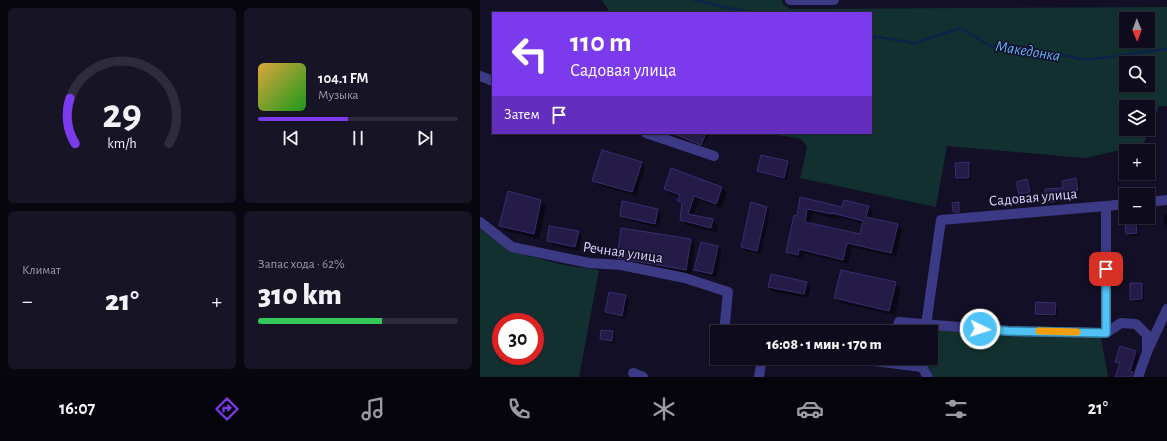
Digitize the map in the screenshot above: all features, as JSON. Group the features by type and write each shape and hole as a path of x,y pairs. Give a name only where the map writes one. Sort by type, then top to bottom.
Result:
{"street":[{"path":"790,0 834,0"},
{"path":"480,76 492,81"},
{"path":"649,134 714,156"},
{"path":"1155,201 1167,200"},
{"path":"1106,333 1106,206 1119,205"},
{"name":"Садовая улица","path":"926,325 941,220 1106,206"},
{"name":"Речная улица","path":"480,222 512,247 589,263 621,265 685,278 728,292 725,325"},
{"path":"1138,377 1167,309"},
{"path":"899,325 900,322 926,325"},
{"path":"938,326 1008,331 1106,333 1121,323 1136,324 1147,335 1148,352"},
{"path":"759,377 761,365"},
{"path":"912,365 922,367 928,377"},
{"path":"633,373 643,377"}],"green space":[{"path":"602,0 782,0 782,3 790,9 1167,7 1167,106 1159,106 1155,116 1155,100 1119,100 1119,136 1147,136 1143,144 1119,144 1119,150 1085,158 947,146 936,207 800,178 807,147 801,139 778,134 872,134 872,12 609,12"},
{"path":"480,229 510,251 564,265 599,270 579,377 480,377"},
{"path":"938,329 1101,337 1108,377 934,377 928,365 938,365"}],"building":[{"path":"674,134 706,134 701,145"},
{"path":"602,150 642,162 632,192 592,181"},
{"path":"761,155 788,161 784,178 757,171"},
{"path":"969,162 969,178 956,178 955,163"},
{"path":"671,168 722,187 716,204 694,196 688,214 713,219 711,228 680,220 682,202 677,201 680,195 664,189"},
{"path":"1076,178 1078,190 1055,194 1055,202 1045,202 1045,189 1063,188 1062,181"},
{"path":"1027,179 1030,192 1019,194 1016,182"},
{"path":"508,191 541,200 534,234 499,226"},
{"path":"800,197 842,207 844,200 869,206 866,217 898,224 891,253 847,243 843,260 799,249 798,255 786,252 794,215 797,216","holes":["807,209 863,221 860,234 805,222"]},
{"path":"622,201 658,209 655,224 620,216"},
{"path":"751,202 767,207 757,251 741,247"},
{"path":"959,202 959,212 953,212 952,203"},
{"path":"1125,224 1136,224 1137,233 1126,234"},
{"path":"549,226 579,231 575,247 547,241"},
{"path":"621,228 691,239 686,270 617,258"},
{"path":"701,242 718,246 712,274 694,270"},
{"path":"841,270 896,282 889,311 834,298"},
{"path":"771,274 807,282 804,294 768,287"},
{"path":"1130,283 1142,283 1142,299 1130,300"},
{"path":"609,292 626,295 622,316 605,312"},
{"path":"1036,302 1056,303 1055,315 1035,314"},
{"path":"601,330 613,331 612,341 600,339"},
{"path":"1120,346 1136,351 1130,371 1133,372 1131,377 1115,377 1120,363 1115,362"}],"waterway":[{"name":"Македонка","path":"694,0 747,12"},
{"name":"Македонка","path":"872,36 915,43 961,28 990,46 1011,45 1087,60 1167,49"}],"slow traffic":[{"path":"1039,331 1077,332"}],"route":[{"path":"980,329 1106,333 1106,269"}]}
